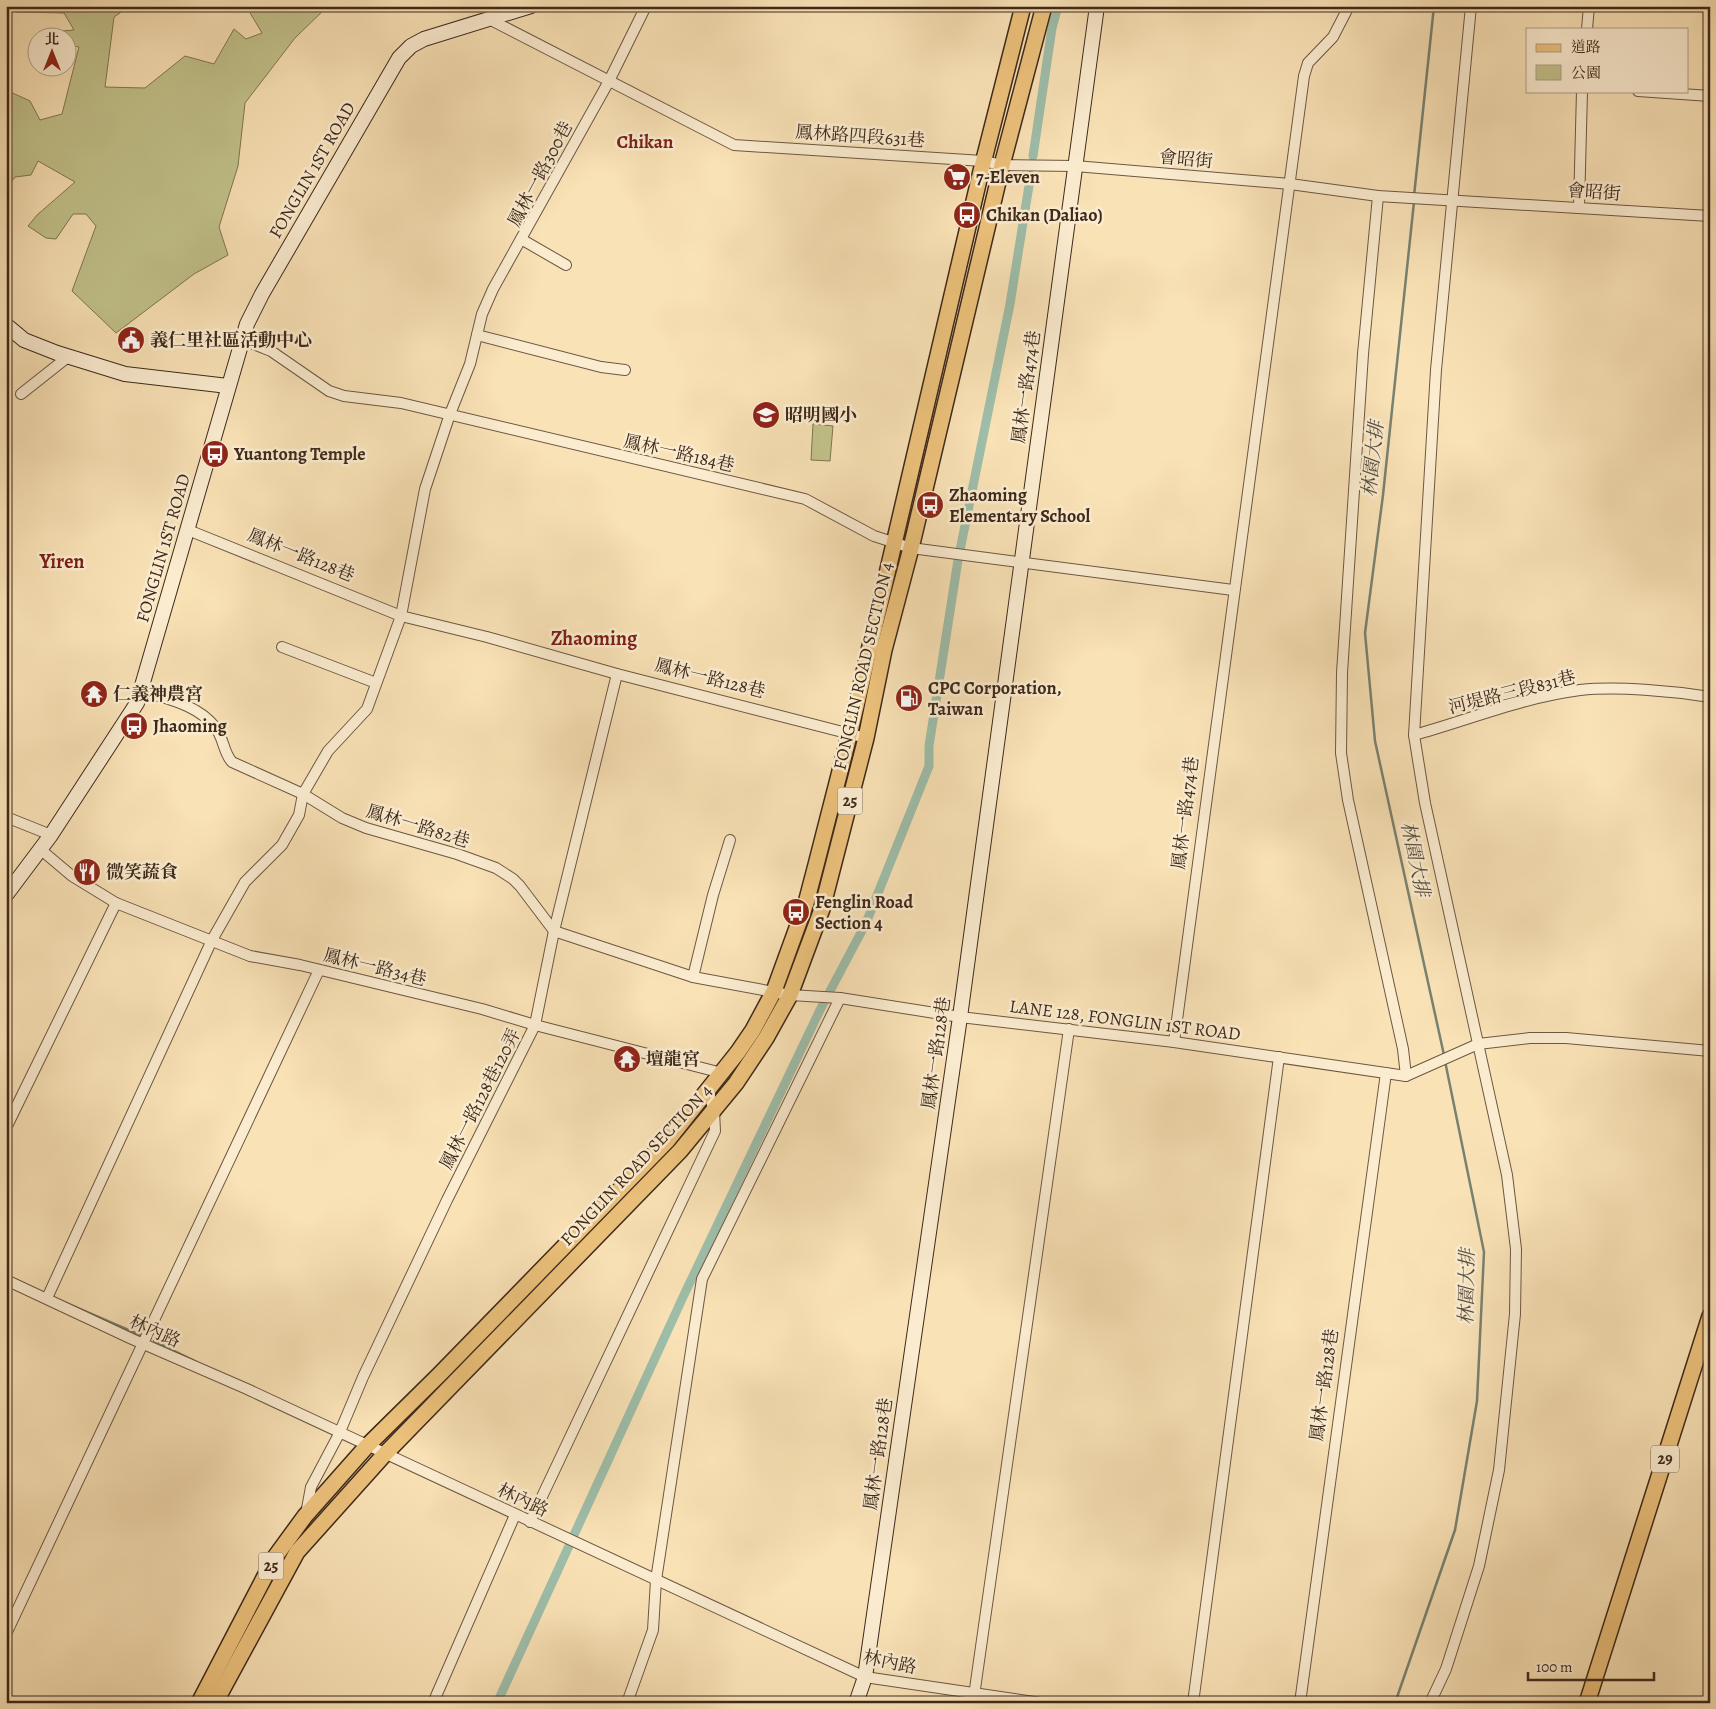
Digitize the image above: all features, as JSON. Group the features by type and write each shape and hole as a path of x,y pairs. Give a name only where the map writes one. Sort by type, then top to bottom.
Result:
{"main road":[{"name":"FONGLIN ROAD SECTION 4","path":"367,1446 439,1375 667,1141 722,1074 753,1030 774,991 806,903 850,732 983,161 1024,6"},
{"name":"FONGLIN ROAD SECTION 4","path":"384,1455 680,1151 736,1083 766,1038 790,995 822,909 866,738 884,650 911,548 1002,165 1044,6"},
{"name":"29","path":"1587,1703 1710,1316"},
{"name":"25","path":"199,1703 275,1558 305,1516 367,1446"},
{"name":"25","path":"214,1703 297,1552 384,1455"}],"street":[{"name":"FONGLIN 1ST ROAD","path":"6,895 51,835 130,718 142,691 240,339 262,294 399,58 411,46 424,39 531,6"},
{"name":"鳳林一路300巷","path":"566,265 521,239 610,80 646,6"},
{"name":"鳳林一路474巷","path":"1021,561 1097,6"},
{"name":"鳳林一路474巷","path":"1174,1042 1233,590 1304,76 1308,63 1333,37 1349,6"},
{"path":"1430,1703 1446,1668 1479,1566 1499,1470 1515,1314 1516,1249 1507,1176 1474,1046 1425,803 1414,735 1436,370 1449,202 1471,6"},
{"path":"1587,28 1589,6"},
{"path":"489,19 610,80"},
{"name":"鳳林路四段631巷","path":"610,80 734,144 983,161"},
{"path":"1579,207 1582,92"},
{"path":"1652,92 1710,96"},
{"name":"會昭街","path":"983,161 1002,165 1075,166 1290,184 1382,196 1449,202 1579,207 1710,216"},
{"path":"1382,196 1361,384 1342,673 1341,753 1348,800 1409,1075 1474,1046 1530,1038 1566,1038 1710,1051"},
{"path":"47,1298 212,940 245,882 282,845 299,815 303,794 328,751 367,709 401,616 425,489 450,414 470,364 476,335 493,289 521,239"},
{"path":"6,325 24,340 125,374 228,386"},
{"path":"476,335 601,367 625,370"},
{"name":"鳳林一路184巷","path":"240,339 271,351 329,391 344,396 401,403 805,499 874,536 894,543"},
{"path":"21,394 69,356"},
{"name":"鳳林一路128巷","path":"188,530 401,616 487,637 617,674 850,732 866,738"},
{"path":"894,543 911,548 1233,590"},
{"name":"鳳林一路128巷","path":"856,1703 865,1677 960,1017 1021,561"},
{"path":"282,647 376,682"},
{"name":"鳳林一路128巷120弄","path":"305,1516 311,1487 339,1434 363,1377 535,1025 554,931 568,883 617,674"},
{"name":"河堤路三段831巷","path":"1414,735 1526,702 1581,690 1680,693 1710,698"},
{"name":"鳳林一路82巷","path":"142,691 185,704 215,727 226,756 232,762 303,794 342,818 366,828 457,854 496,868 520,886 554,931"},
{"path":"6,817 51,835"},
{"path":"693,977 713,896 730,840"},
{"name":"鳳林一路34巷","path":"40,849 72,876 116,903 250,956 319,970 482,1009 535,1025 722,1074"},
{"path":"6,1128 116,903"},
{"path":"554,931 693,977 790,995"},
{"path":"6,1634 319,970"},
{"name":"LANE 128, FONGLIN 1ST ROAD","path":"790,995 836,998 960,1017 1174,1042 1409,1075"},
{"path":"627,1703 653,1630 656,1580 702,1279 836,998"},
{"path":"974,1698 1068,1029"},
{"path":"1194,1703 1279,1057"},
{"name":"鳳林一路128巷","path":"1300,1703 1386,1073"},
{"path":"530,1522 715,1131 714,1111 708,1091"},
{"name":"林內路","path":"6,1280 865,1677 974,1698 1041,1703"},
{"path":"433,1703 515,1515"}],"green space":[{"path":"6,6 130,6 114,17 105,87 145,88 185,56 214,64 234,29 246,39 262,33 246,6 328,6 295,38 245,103 238,166 219,227 228,255 194,274 116,333 72,291 96,226 86,214 73,214 56,239 46,238 28,226 37,215 75,182 38,161 31,175 15,177 6,189 6,90 30,101 40,120 62,114 71,78 78,78 78,28 73,28 64,13 17,12 6,8"},
{"path":"813,424 833,426 830,461 811,460"}],"waterway":[{"path":"1033,156 1052,28 1058,6"},
{"name":"林園大排","path":"1414,196 1434,6"},
{"path":"497,1703 683,1297 820,1010 866,923 929,766 929,746 958,560 1010,304 1031,173"},
{"name":"林園大排","path":"1414,202 1383,495 1365,633 1375,741 1444,1055"},
{"name":"林園大排","path":"1395,1703 1455,1530 1477,1401 1484,1252 1445,1061"},
{"path":"59,1300 140,1335"},
{"path":"154,1341 197,1362"}],"place":[{"name":"7-Eleven","path":"957,177"},
{"name":"Chikan (Daliao)","path":"967,215"},
{"name":"義仁里社區活動中心","path":"131,340"},
{"name":"昭明國小","path":"766,415"},
{"name":"Yuantong Temple","path":"215,454"},
{"name":"Zhaoming Elementary School","path":"930,505"},
{"name":"仁義神農宮","path":"94,694"},
{"name":"CPC Corporation, Taiwan","path":"909,698"},
{"name":"Jhaoming","path":"134,726"},
{"name":"微笑蔬食","path":"87,872"},
{"name":"Fenglin Road Section 4","path":"796,912"},
{"name":"壇龍宮","path":"627,1059"}],"district":[{"name":"Chikan","path":"645,142"},
{"name":"Yiren","path":"62,561"},
{"name":"Zhaoming","path":"594,638"}]}
